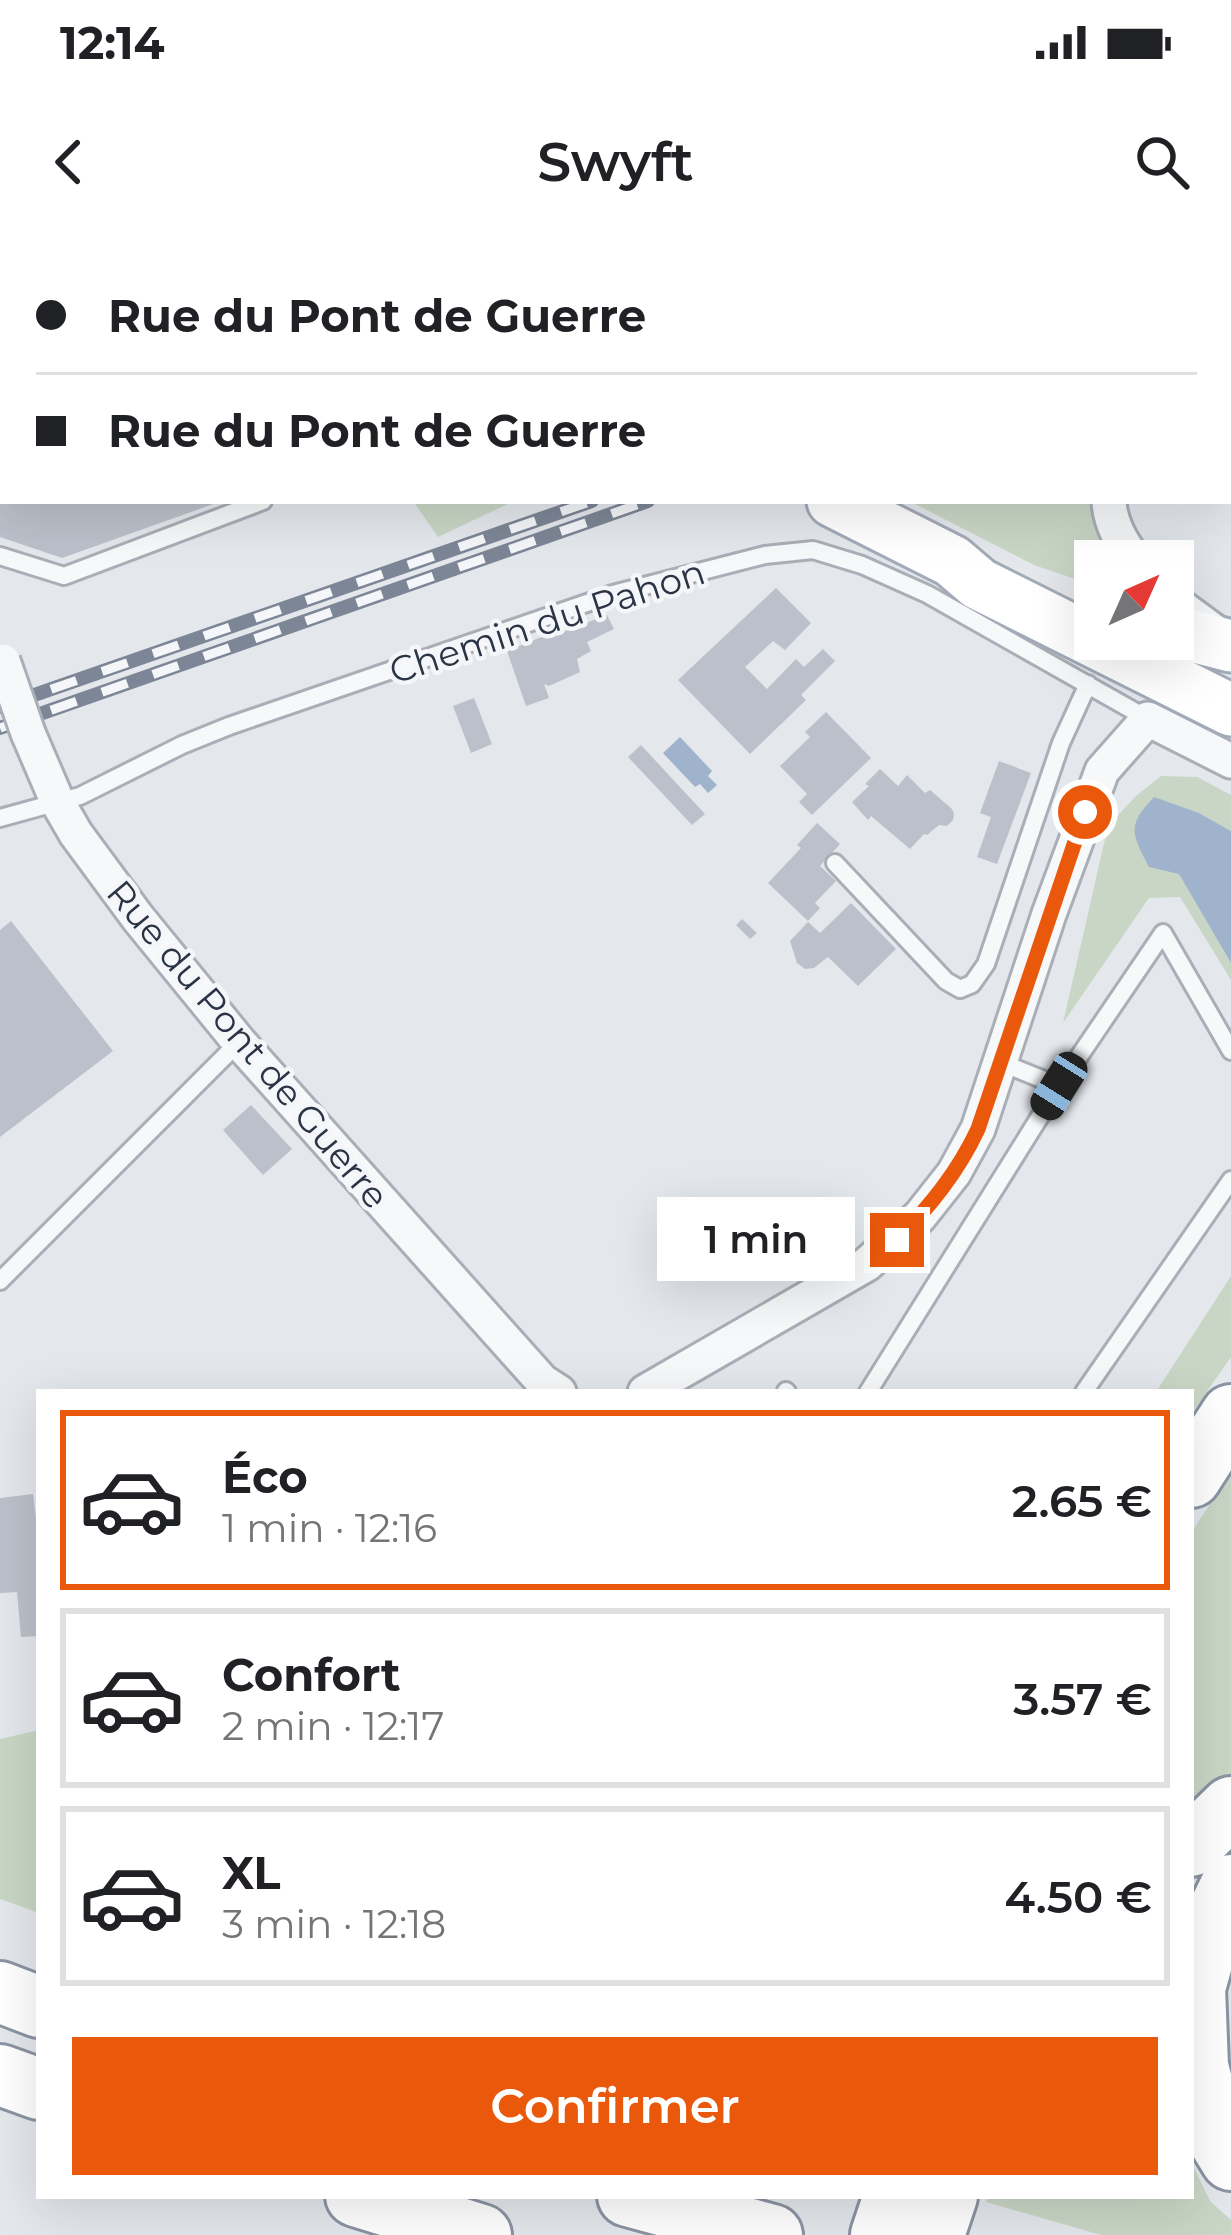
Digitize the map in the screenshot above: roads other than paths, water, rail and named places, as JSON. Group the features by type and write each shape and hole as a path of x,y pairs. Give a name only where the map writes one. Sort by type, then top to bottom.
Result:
{"highway":[{"path":"1194,1473 1231,1415"},
{"path":"1194,1843 1231,1807"},
{"path":"1231,1885 1214,1920 1196,1988 1198,2066 1215,2134 1231,2160"},
{"path":"0,1956 36,1967"},
{"path":"0,1992 36,2005"},
{"path":"0,2074 36,2088"},
{"path":"366,2199 481,2235"},
{"path":"639,2199 772,2235"},
{"path":"881,2235 893,2199"},
{"path":"934,2235 946,2199"}],"main road":[{"path":"839,504 952,561 979,584 1231,710"},
{"path":"952,561 986,567 1074,597"},
{"path":"1194,636 1231,645"}],"street":[{"path":"1109,504 1120,540"},
{"path":"1194,617 1231,645"},
{"name":"Rue du Pont de Guerre","path":"1,657 58,803 115,888 239,1042 542,1381 554,1389"},
{"path":"650,1389 867,1264 920,1216 966,1153 1102,770 1148,719 1231,761"}],"lane":[{"path":"0,556 64,576 255,504"},
{"name":"Chemin du Pahon","path":"0,818 80,796 229,726 613,594 765,555 813,550 862,565 927,594 1148,719"},
{"path":"836,863 946,981 960,989 972,984 986,964 1061,742 1088,684"},
{"path":"870,1389 1059,1086 1163,933 1231,1051"},
{"path":"0,1281 239,1042"},
{"path":"1001,1063 1059,1086"},
{"path":"1086,1389 1231,1180"}],"water":[{"path":"680,737 712,771 708,776 717,785 708,793 700,784 695,787 663,753"},
{"path":"1154,797 1231,831 1231,963 1179,874 1149,867 1139,846 1136,823"}],"railway":[{"path":"0,707 583,504"},
{"path":"0,728 639,504"}]}
